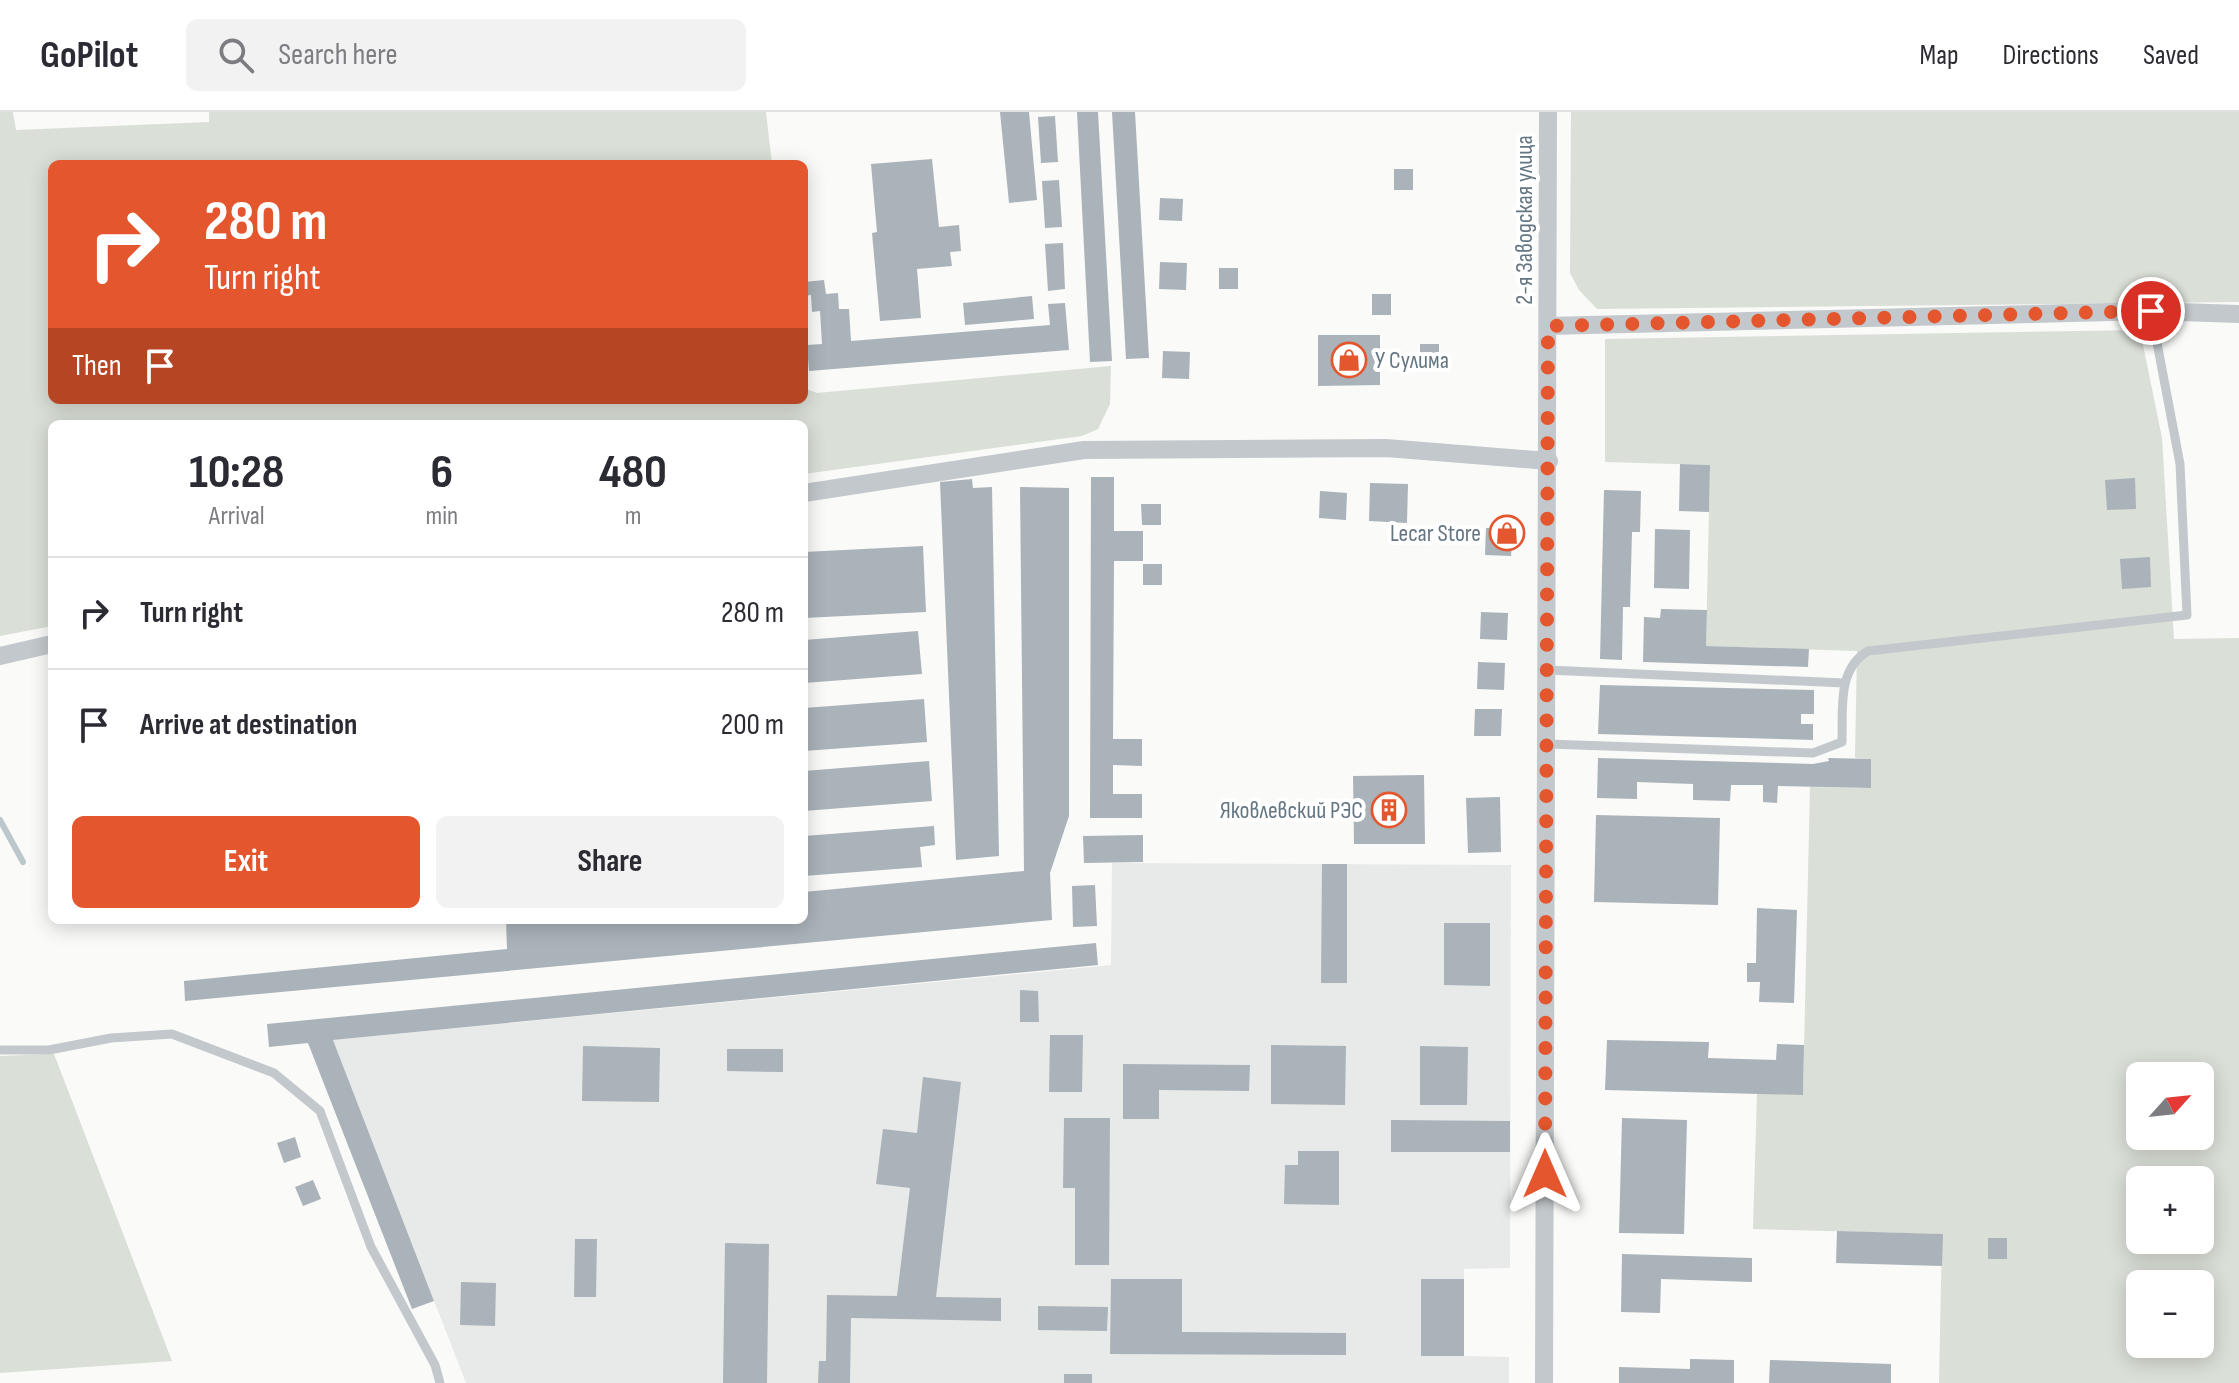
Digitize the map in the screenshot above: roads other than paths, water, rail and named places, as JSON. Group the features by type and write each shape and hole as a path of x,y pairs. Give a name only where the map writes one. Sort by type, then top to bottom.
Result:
{"street":[{"name":"2-я Заводская улица","path":"1544,1383 1548,112"},
{"path":"1548,326 2151,311 2239,314"},
{"path":"808,492 1084,450 1386,448 1549,461"},
{"path":"0,656 48,645"}],"lane":[{"path":"1547,744 1813,753 1842,742 1844,683 1853,660 1868,651 2187,615 2180,464 2151,311"},
{"path":"1547,670 1844,683"},
{"path":"0,1050 49,1050 111,1038 172,1034 274,1073 320,1111 371,1247 435,1365 440,1383"}],"waterway":[{"path":"0,820 23,862"}],"place":[{"name":"У Сулима","path":"1349,360"},
{"name":"Lecar Store","path":"1507,533"},
{"name":"Яковлевский РЭС","path":"1389,810"}]}
